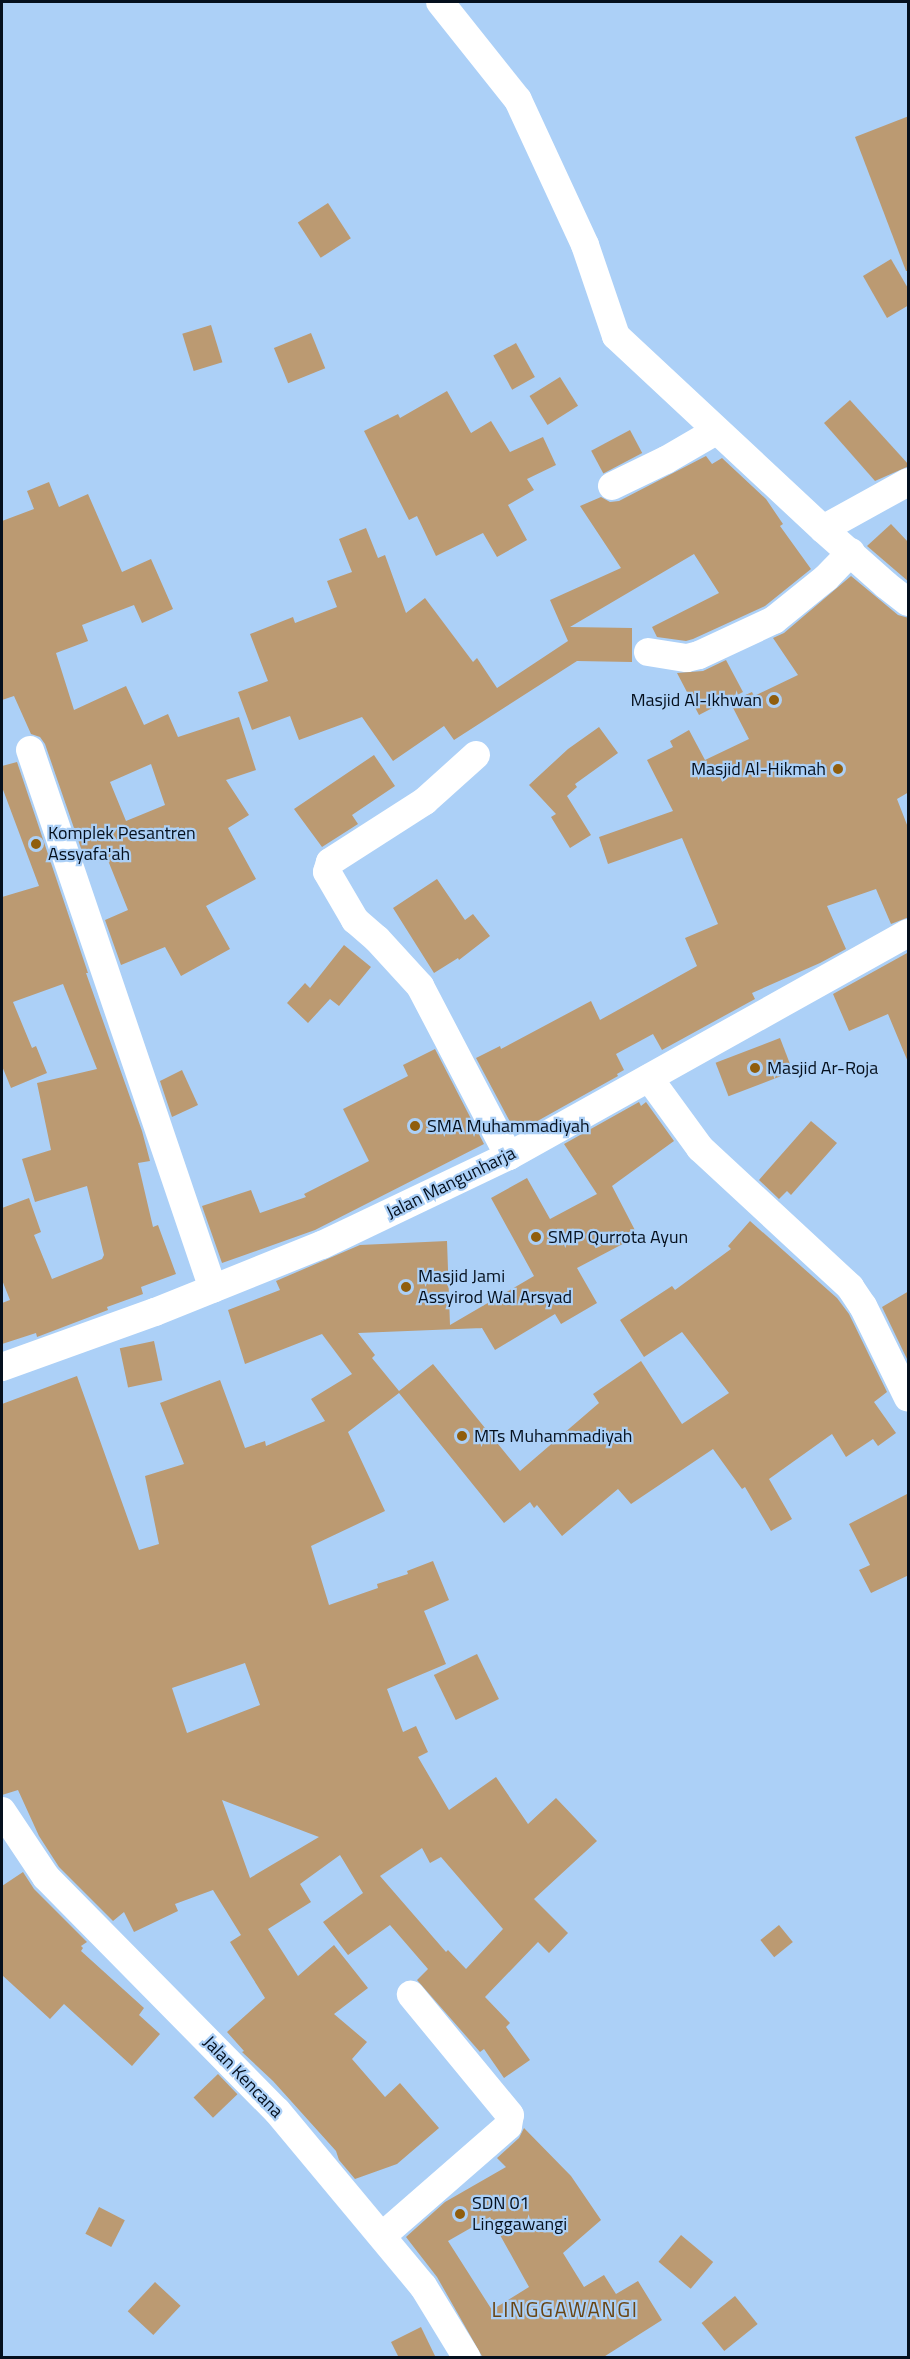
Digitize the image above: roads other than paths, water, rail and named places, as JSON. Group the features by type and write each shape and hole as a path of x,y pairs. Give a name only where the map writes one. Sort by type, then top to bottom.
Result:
{"street":[{"path":"440,2 518,100 585,245 616,336 716,431 886,585 909,602"},
{"path":"612,486 666,460 716,431"},
{"path":"824,529 909,482"},
{"path":"648,652 687,658 699,655 774,620 817,585 851,552"},
{"path":"30,750 213,1289"},
{"path":"476,755 425,801 330,862 327,872 355,920 377,939 420,986 509,1156"},
{"name":"Jalan Mangunharja","path":"2,1367 213,1289 322,1245 509,1156 909,933"},
{"path":"649,1078 700,1148 850,1287 863,1306 909,1398"},
{"name":"Jalan Kencana","path":"2,1811 46,1877 277,2111 423,2286 466,2358"},
{"path":"381,2236 508,2126 510,2115 411,1995"}],"place":[{"name":"Masjid Al-Ikhwan","path":"774,700"},
{"name":"Masjid Al-Hikmah","path":"838,769"},
{"name":"Komplek Pesantren Assyafa'ah","path":"36,844"},
{"name":"Masjid Ar-Roja","path":"755,1068"},
{"name":"SMA Muhammadiyah","path":"415,1126"},
{"name":"SMP Qurrota Ayun","path":"536,1237"},
{"name":"Masjid Jami Assyirod Wal Arsyad","path":"406,1287"},
{"name":"MTs Muhammadiyah","path":"462,1436"},
{"name":"SDN 01 Linggawangi","path":"460,2214"}],"district":[{"name":"LINGGAWANGI","path":"565,2309"}]}
